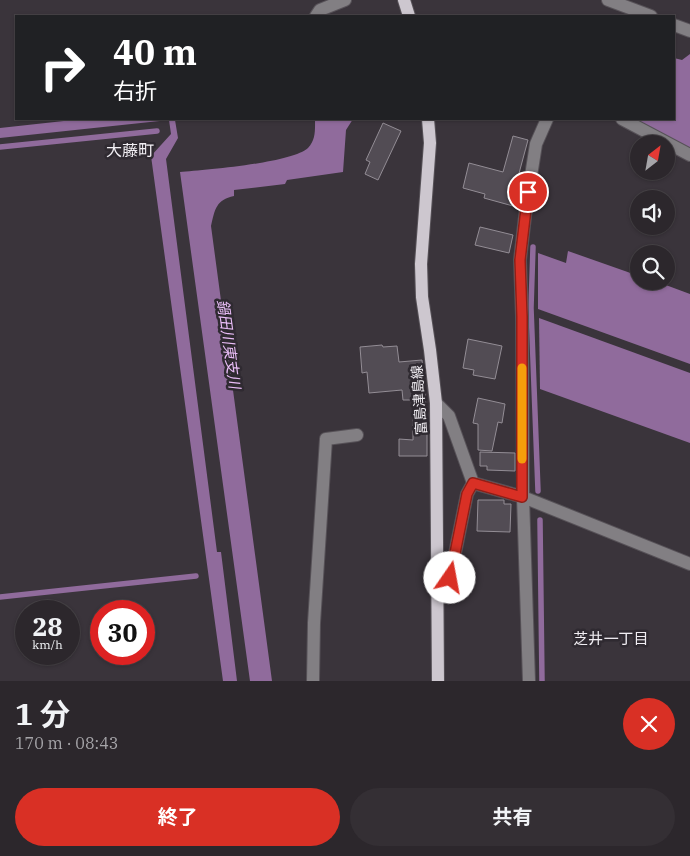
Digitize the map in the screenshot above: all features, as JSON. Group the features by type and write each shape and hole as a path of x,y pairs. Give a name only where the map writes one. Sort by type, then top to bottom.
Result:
{"main road":[{"path":"404,0 410,15"},
{"name":"富島津島線","path":"428,120 430,143 421,264 422,297 436,403 438,681"}],"street":[{"path":"317,15 320,10 345,0"},
{"path":"608,0 648,15"},
{"path":"675,25 690,31"},
{"path":"529,681 522,497 522,317 520,260 536,144 547,120"},
{"path":"624,120 690,155"},
{"path":"436,403 449,416 473,483 467,494 450,578 438,590"},
{"path":"313,681 314,623 326,439 357,435"},
{"path":"473,483 522,497 690,564"}],"shaded area":[{"path":"690,54 690,148 675,140 675,135 665,135 637,120 675,120 675,58 682,60"},
{"path":"73,120 169,120 0,138 0,128"},
{"path":"169,120 175,120 178,138 166,159 217,552 221,552 237,681 223,681 151,156 171,134"},
{"path":"315,120 352,120 346,130 343,172 287,180 285,184 234,190 234,196 223,200 217,206 211,226 272,681 250,681 180,172 247,165 285,158 308,148 314,134"},
{"path":"568,251 630,273 630,290 675,290 675,288 690,294 690,364 538,309 538,253 566,263"},
{"path":"539,318 690,373 690,443 540,389"}],"building":[{"path":"383,123 401,131 378,180 365,174 370,162 366,160"},
{"path":"513,136 528,140 518,177 520,177 513,206 484,198 485,194 463,188 469,163 503,172"},
{"path":"480,227 513,235 509,253 475,245"},
{"path":"468,339 502,346 495,379 473,375 474,370 463,368"},
{"path":"382,345 383,347 397,346 399,362 422,360 427,419 427,456 399,456 399,439 413,440 413,400 403,400 402,390 369,393 367,372 362,373 360,347"},
{"path":"478,398 505,404 502,423 498,422 492,451 478,450 478,424 473,423"},
{"path":"480,452 515,453 515,471 487,470 487,466 480,466"},
{"path":"478,500 504,500 504,504 511,504 510,532 477,531"}],"waterway":[{"path":"0,147 157,131"},
{"path":"533,247 531,308 538,491"},
{"path":"540,520 542,681"},
{"path":"0,597 196,576"}],"slow traffic":[{"path":"522,368 522,459"}],"district":[{"name":"大藤町","path":"130,150"},
{"name":"芝井一丁目","path":"611,638"}],"route":[{"path":"450,578 467,494 473,483 522,497 522,317 520,260 528,192"}],"water label":[{"name":"鍋田川東支川","path":"229,344"}]}
